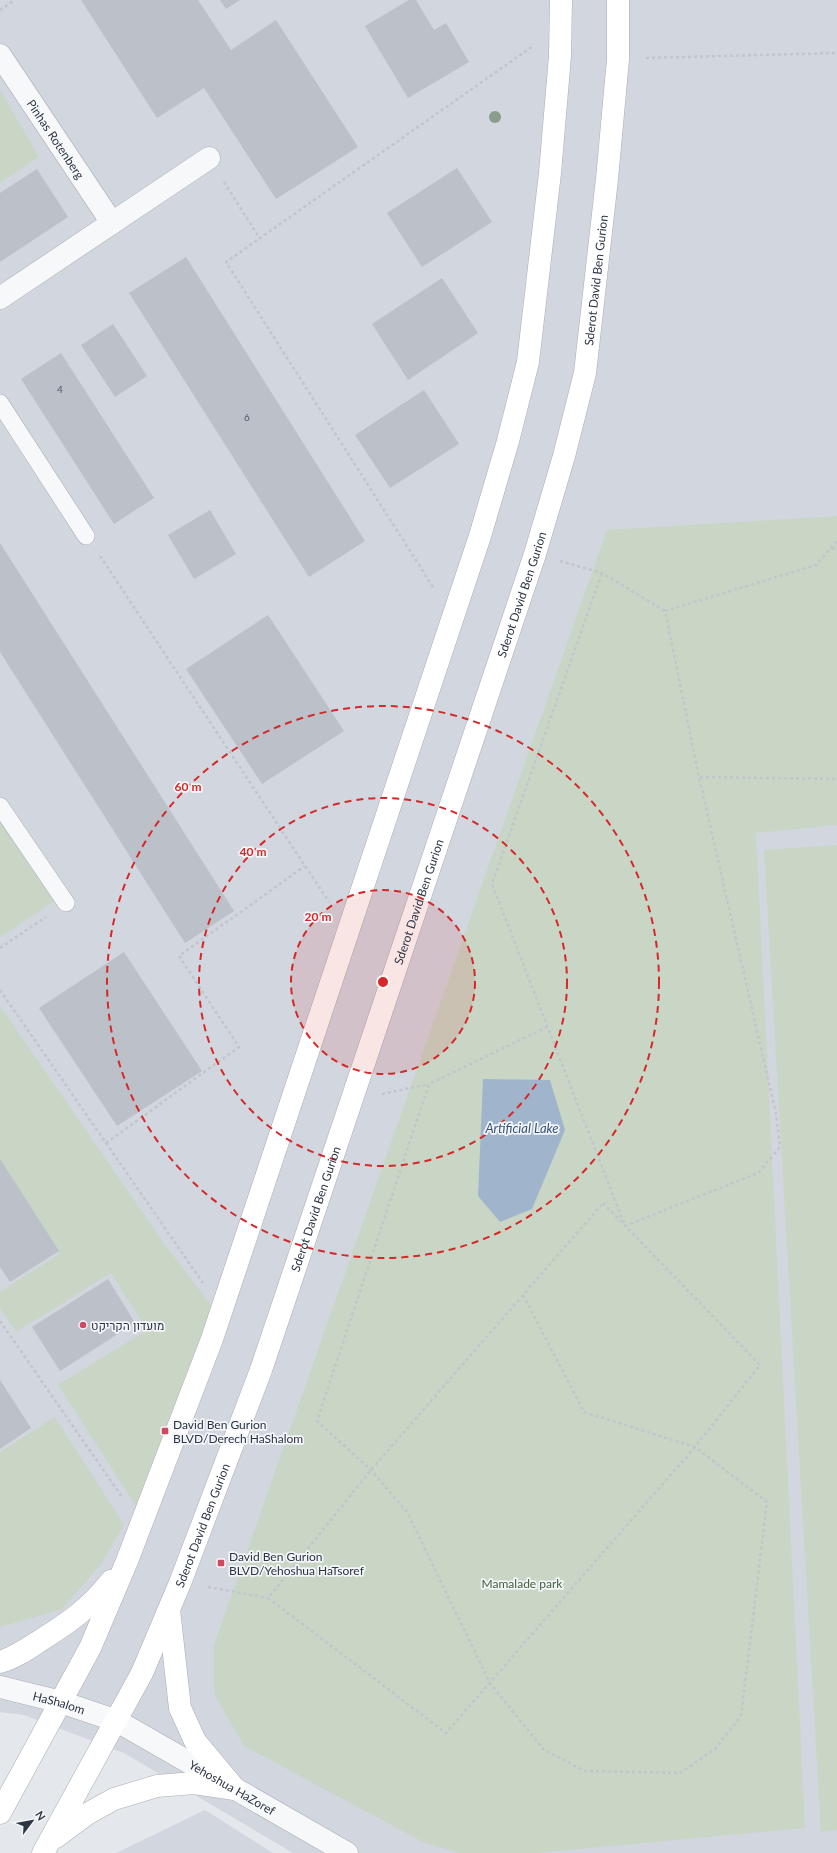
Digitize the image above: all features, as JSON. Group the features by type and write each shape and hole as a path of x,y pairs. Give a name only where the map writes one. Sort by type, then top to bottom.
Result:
{"main road":[{"path":"0,1813 90,1648 141,1525 221,1310 482,529 508,441 528,362 540,274 550,173 560,56 561,0"},
{"name":"Sderot David Ben Gurion","path":"46,1848 142,1673 180,1583 266,1358 535,554 564,456 584,373 598,265 618,59 618,0"},
{"path":"0,1662 11,1659 69,1623 96,1600 127,1561"},
{"path":"169,1608 180,1708 195,1741 235,1789"},
{"path":"46,1848 86,1814 114,1799 157,1786 194,1783 235,1789"}],"street":[{"name":"Pinhas Rotenberg","path":"0,55 112,223"},
{"path":"0,298 209,158"},
{"name":"HaShalom","path":"0,1687 61,1702 117,1721"},
{"name":"Yehoshua HaZoref","path":"117,1721 347,1853"}],"lane":[{"path":"0,403 86,536"},
{"path":"0,806 66,903"}],"path":[{"path":"0,10 16,0"},
{"path":"453,618 226,262 561,26"},
{"path":"618,59 837,53"},
{"path":"209,158 260,239"},
{"path":"86,536 348,930"},
{"path":"665,611 816,565 837,541"},
{"path":"832,548 837,550"},
{"path":"535,554 602,573 665,611 699,777 776,1114 780,1147 758,1173 625,1226"},
{"path":"602,573 492,884 625,1226"},
{"path":"699,777 837,780"},
{"path":"106,1143 239,1047 179,956 305,866"},
{"path":"0,948 66,903"},
{"path":"0,990 221,1310"},
{"path":"352,1100 429,1084 547,1027"},
{"path":"429,1084 317,1421 371,1470 407,1512 490,1683 544,1750 585,1771 680,1773 715,1749 741,1716 767,1502 695,1447 584,1412 523,1295"},
{"path":"180,1583 268,1598 446,1733 695,1447 760,1365 603,1203 371,1470 268,1598"},
{"path":"0,1321 141,1525"}],"shaded area":[{"path":"0,0 837,0 837,1853 293,1853 124,1753 24,1715 0,1712"},
{"path":"205,1810 273,1853 116,1853"}],"green space":[{"path":"0,90 39,157 0,183"},
{"name":"Mamalade park","path":"837,516 837,825 756,833 805,1828 536,1853 459,1853 423,1842 244,1746 214,1693 214,1645 607,530"},
{"path":"0,813 56,900 0,937"},
{"path":"837,845 837,1830 821,1832 764,850"},
{"path":"0,1006 163,1242 213,1308 136,1506 58,1385 147,1330 111,1273 16,1332 0,1308 0,1292 59,1254 0,1161"},
{"path":"55,1417 124,1525 101,1564 62,1609 0,1627 0,1452"}],"water":[{"name":"Artificial Lake","path":"483,1079 550,1080 565,1130 532,1209 500,1222 478,1196"}],"building":[{"path":"81,0 198,0 231,50 276,20 358,147 276,199 204,88 157,118"},
{"path":"220,0 240,0 226,9"},
{"path":"409,0 416,0 434,30 446,23 469,62 408,98 365,26"},
{"path":"457,168 492,222 422,267 387,213"},
{"path":"37,169 68,217 0,262 0,193"},
{"path":"186,257 365,541 309,577 129,293"},
{"path":"442,278 478,333 408,380 372,324"},
{"path":"113,324 147,376 115,397 81,345"},
{"path":"61,353 154,498 114,524 21,379"},
{"path":"424,390 459,444 390,488 355,435"},
{"path":"210,510 236,554 194,579 168,535"},
{"path":"0,543 234,911 185,943 0,652"},
{"path":"268,615 344,731 262,784 186,669"},
{"path":"124,952 202,1071 117,1126 39,1008"},
{"path":"0,1159 59,1251 10,1282 0,1267"},
{"name":"מועדון הקריקט","path":"108,1279 135,1323 60,1371 32,1327"},
{"path":"0,1380 31,1428 0,1449"}],"place":[{"name":"מועדון הקריקט","path":"83,1325"},
{"name":"David Ben Gurion BLVD/Derech HaShalom","path":"165,1431"},
{"name":"David Ben Gurion BLVD/Yehoshua HaTsoref","path":"221,1563"}]}
